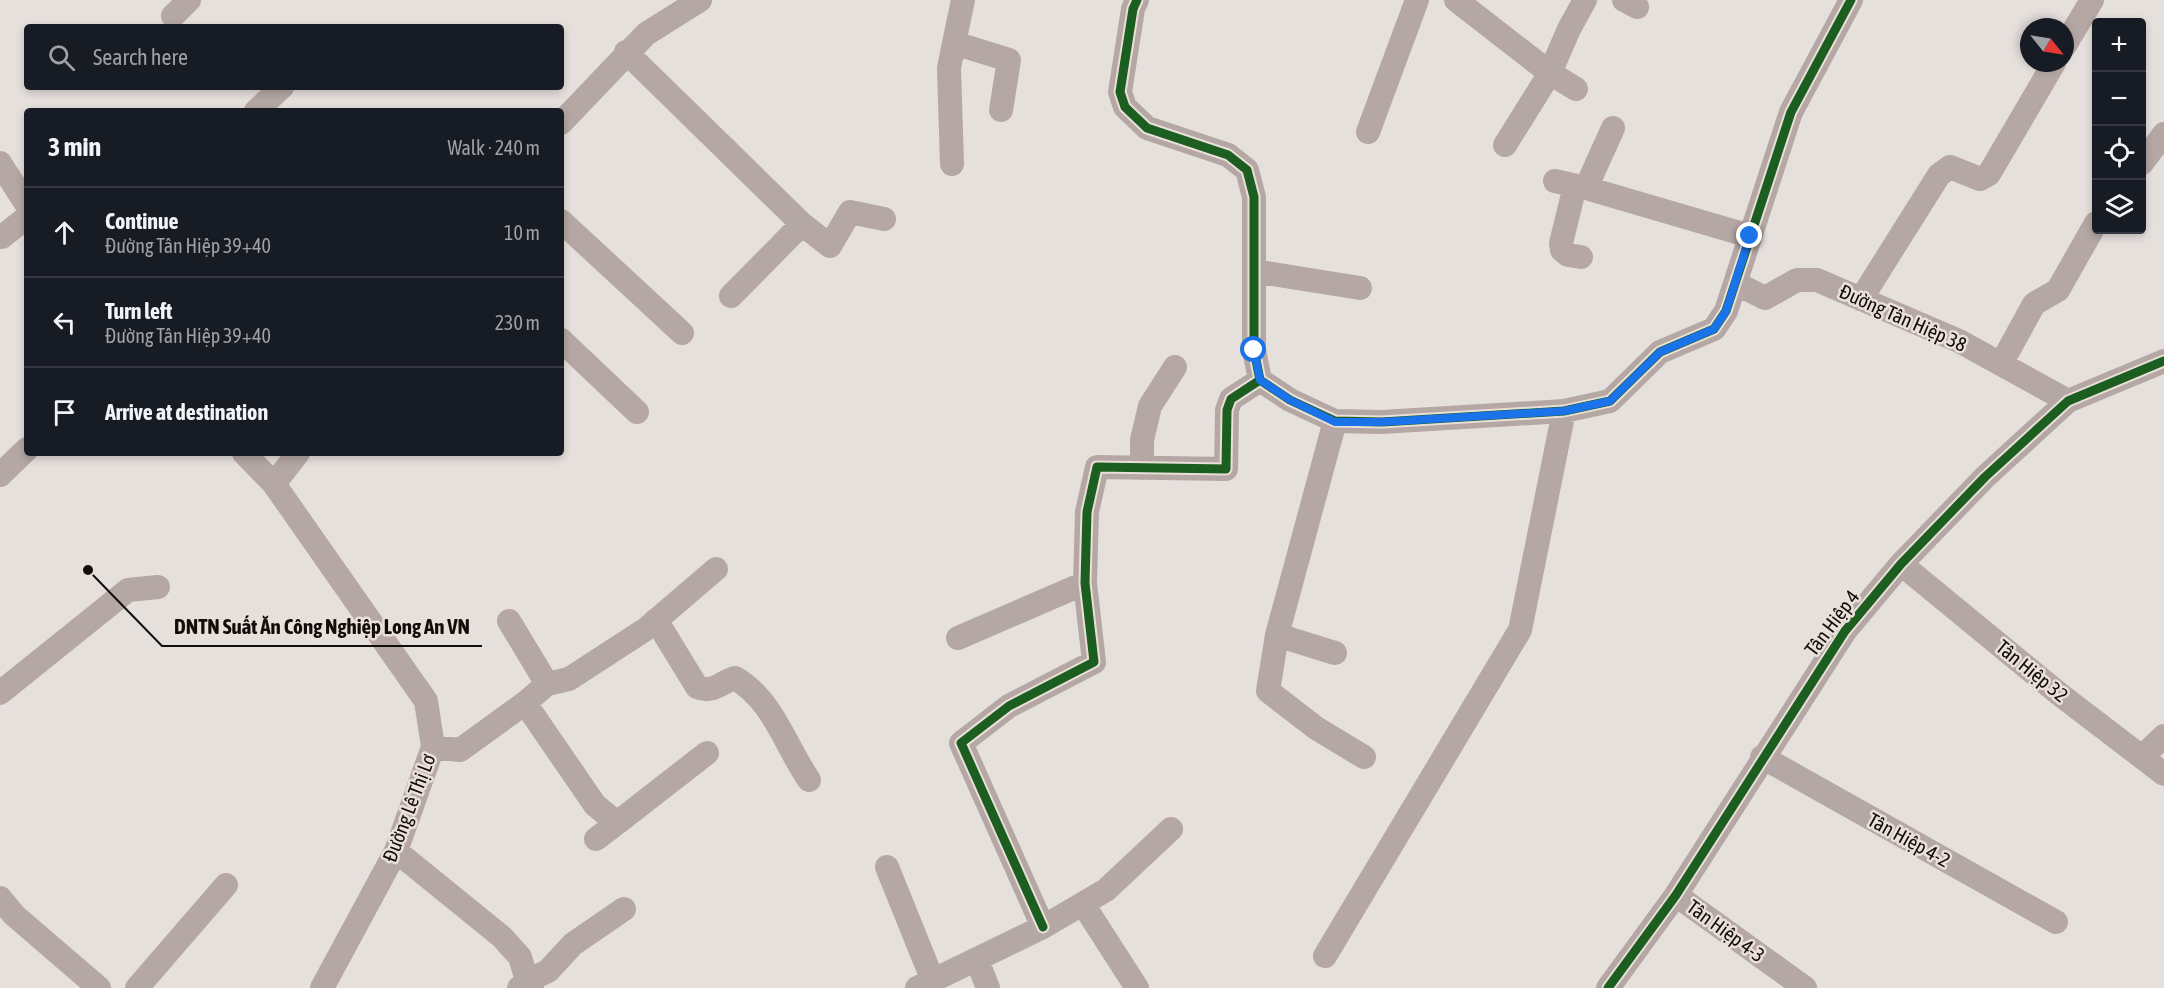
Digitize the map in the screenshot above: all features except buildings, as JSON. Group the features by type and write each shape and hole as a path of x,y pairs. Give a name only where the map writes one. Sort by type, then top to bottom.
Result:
{"street":[{"path":"564,120 646,34 700,0"},
{"path":"952,164 949,68 963,0"},
{"path":"1137,0 1133,9 1120,92 1125,107 1147,128 1228,155 1247,170 1254,196 1254,350 1260,380 1290,400 1335,422 1382,422 1564,411 1610,401 1660,352 1714,329 1726,311 1791,112 1851,0"},
{"path":"1368,132 1417,0"},
{"path":"1456,0 1550,73 1576,89"},
{"path":"1505,145 1550,73 1569,29 1585,0"},
{"path":"2074,30 2092,0"},
{"path":"954,43 1008,60 1001,110"},
{"path":"627,52 802,224 830,246 850,212 884,219"},
{"path":"1861,299 1939,175 1950,167 1980,179 1989,174 2049,72"},
{"path":"259,108 279,90"},
{"path":"1581,257 1568,255 1562,250 1561,243 1572,185 1613,128"},
{"path":"2146,158 2164,134"},
{"path":"0,163 24,200"},
{"path":"1572,185 1750,236"},
{"path":"2,237 24,219"},
{"path":"564,224 682,333"},
{"path":"730,296 802,224"},
{"path":"2001,364 2034,304 2058,290 2092,232"},
{"path":"1254,271 1360,288"},
{"name":"Đường Tân Hiệp 38","path":"1735,283 1765,298 1797,280 1817,280 1959,341 2068,401"},
{"path":"564,343 637,412"},
{"name":"Tân Hiệp 4","path":"1608,988 1676,895 1845,631 1901,564 1985,477 2068,401 2164,361"},
{"path":"1142,468 1142,440 1150,406 1175,367"},
{"path":"1043,927 961,743 1009,706 1094,662 1085,583 1087,512 1097,467 1226,470 1227,410 1232,399 1260,380"},
{"path":"1325,956 1520,630 1564,411"},
{"path":"1335,422 1277,635 1268,691 1316,728 1364,757"},
{"path":"0,475 24,452"},
{"name":"Đường Lê Thị Lơ","path":"247,456 274,484 426,701 433,747 396,851 322,988"},
{"path":"274,484 296,456"},
{"name":"Tân Hiệp 32","path":"1901,564 2058,693 2164,774"},
{"path":"433,747 460,750 548,684 569,679 646,629 716,569"},
{"path":"958,638 1085,583"},
{"path":"0,693 128,590 158,587"},
{"path":"656,620 697,687 712,690 735,678 763,702 777,722 794,758 808,780"},
{"path":"509,621 548,684"},
{"path":"1277,635 1335,652"},
{"path":"525,703 595,805 617,823"},
{"path":"2142,757 2164,736"},
{"path":"596,839 706,753"},
{"name":"Tân Hiệp 4-2","path":"1762,758 2056,922"},
{"path":"887,867 925,985 1043,927 1106,890 1171,829"},
{"path":"396,851 502,937 520,957 526,986 548,971 573,944 624,909"},
{"path":"137,988 226,885"},
{"name":"Tân Hiệp 4-3","path":"1676,895 1805,988"},
{"path":"0,898 14,915 99,988"},
{"path":"1083,904 1137,988"},
{"path":"977,960 988,988"}],"cycle path":[{"path":"1137,0 1133,9 1120,92 1125,107 1147,128 1228,155 1247,170 1254,197 1254,350 1260,380 1290,400 1335,421 1382,422 1564,411 1610,401 1660,352 1714,329 1726,311 1791,112 1851,0"},
{"path":"1608,988 1676,895 1845,631 1901,564 1985,477 2068,401 2164,361"},
{"path":"1043,927 961,743 1009,706 1094,662 1085,583 1087,512 1097,467 1226,469 1227,410 1231,399 1260,380"}],"place":[{"name":"DNTN Suất Ăn Công Nghiệp Long An VN","path":"88,570"}],"route":[{"path":"1254,350 1260,380 1290,400 1335,422 1382,422 1564,411 1610,401 1660,352 1714,329 1726,311 1750,236"}]}
